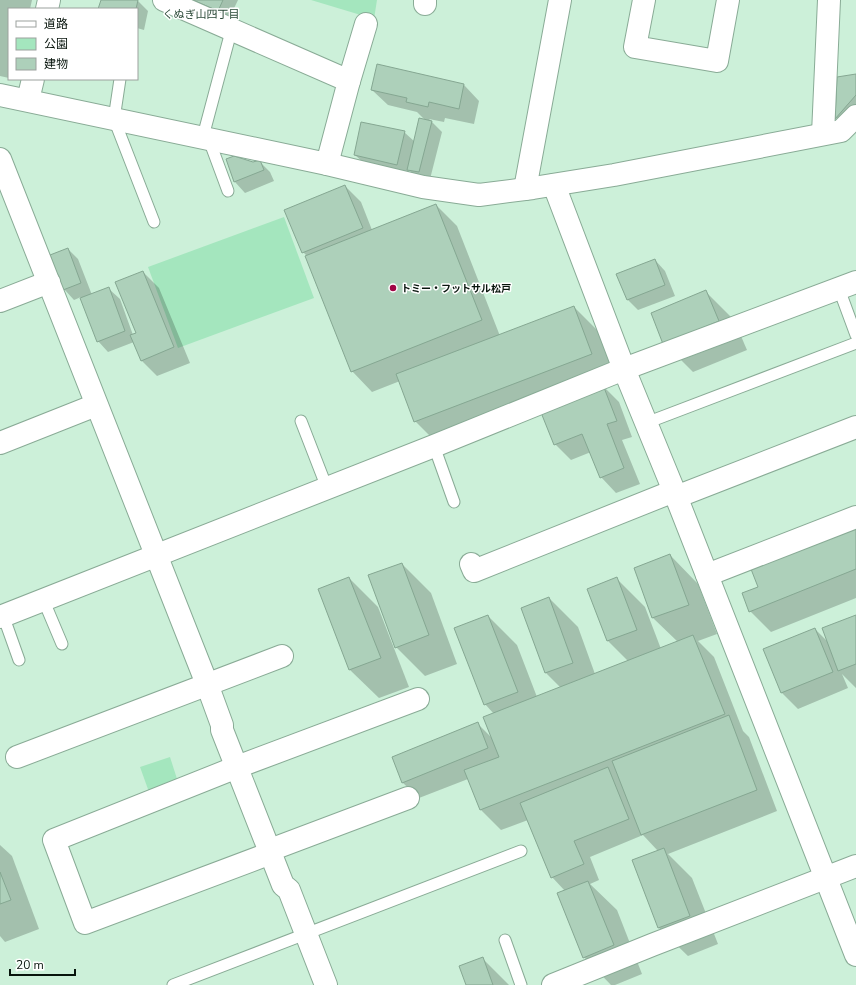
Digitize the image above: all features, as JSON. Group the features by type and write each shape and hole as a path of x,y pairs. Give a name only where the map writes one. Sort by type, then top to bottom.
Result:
{"street":[{"path":"164,0 349,81"},
{"path":"525,188 560,0"},
{"path":"644,0 635,48 717,61 728,0"},
{"path":"823,134 829,0"},
{"path":"327,164 366,24"},
{"path":"28,100 33,80"},
{"path":"0,95 327,164 423,187 479,195 614,175 841,131 856,116"},
{"path":"0,159 207,684 222,725 222,730 283,885 288,890 326,985"},
{"path":"554,185 624,369 675,494 856,955"},
{"path":"0,301 49,282"},
{"path":"1,616 434,446 624,369 847,285"},
{"path":"0,443 96,404"},
{"path":"471,564 474,571 856,427"},
{"path":"706,574 856,517"},
{"path":"17,757 282,656"},
{"path":"408,798 270,850 263,856 85,923 54,840 237,767 418,699"},
{"path":"553,985 856,866"}],"lane":[{"path":"228,191 205,129 229,39"},
{"path":"120,80 114,119 154,222"},
{"path":"847,285 856,335"},
{"path":"646,423 856,343"},
{"path":"301,421 327,488"},
{"path":"434,446 454,502"},
{"path":"43,599 62,644"},
{"path":"1,616 19,660"},
{"path":"173,985 520,850"},
{"path":"505,940 521,985"}],"green space":[{"path":"311,0 377,0 374,19"},
{"path":"284,217 314,298 178,348 148,267"},
{"path":"170,757 178,782 149,792 140,767"}],"building":[{"path":"101,0 138,0 136,8 98,8"},
{"path":"193,0 223,0 218,11"},
{"path":"377,64 464,84 459,109 429,102 428,107 406,102 407,98 371,90"},
{"path":"856,74 856,95 835,119 837,77"},
{"path":"419,118 432,121 419,172 407,170"},
{"path":"361,122 405,131 397,165 354,155"},
{"path":"234,156 253,162 260,160 264,170 234,182 226,159"},
{"path":"345,185 363,228 302,253 284,210"},
{"name":"トミー・フットサル松戸","path":"436,204 482,320 351,372 305,256"},
{"path":"68,248 81,283 63,290 50,255"},
{"path":"655,259 665,285 627,300 616,274"},
{"path":"143,271 174,347 141,361 130,335 136,333 115,282"},
{"path":"109,287 125,331 97,342 80,298"},
{"path":"706,290 719,321 663,344 651,313"},
{"path":"574,306 592,354 414,422 396,374"},
{"path":"603,385 617,421 607,424 624,468 600,478 582,434 554,445 540,410"},
{"path":"856,521 856,569 749,612 742,593 758,587 749,564"},
{"path":"670,554 689,605 652,618 634,568"},
{"path":"402,563 429,635 395,648 368,575"},
{"path":"349,577 381,658 349,670 318,589"},
{"path":"617,577 637,630 607,641 587,589"},
{"path":"549,597 573,663 545,673 521,608"},
{"path":"488,615 518,692 484,705 454,628"},
{"path":"856,615 856,664 838,671 822,628"},
{"path":"815,628 833,672 781,693 763,649"},
{"path":"693,635 725,714 480,810 464,770 499,757 483,717"},
{"path":"729,715 757,790 641,835 612,761"},
{"path":"478,722 488,748 402,783 392,757"},
{"path":"608,767 629,819 574,841 584,864 551,878 520,803"},
{"path":"664,848 690,916 658,928 632,860"},
{"path":"0,872 11,900 0,904"},
{"path":"588,881 614,945 583,958 557,893"},
{"path":"483,957 493,985 466,985 459,966"}],"place":[{"name":"トミー・フットサル松戸","path":"393,288"}],"district":[{"name":"くぬぎ山四丁目","path":"201,14"}]}
